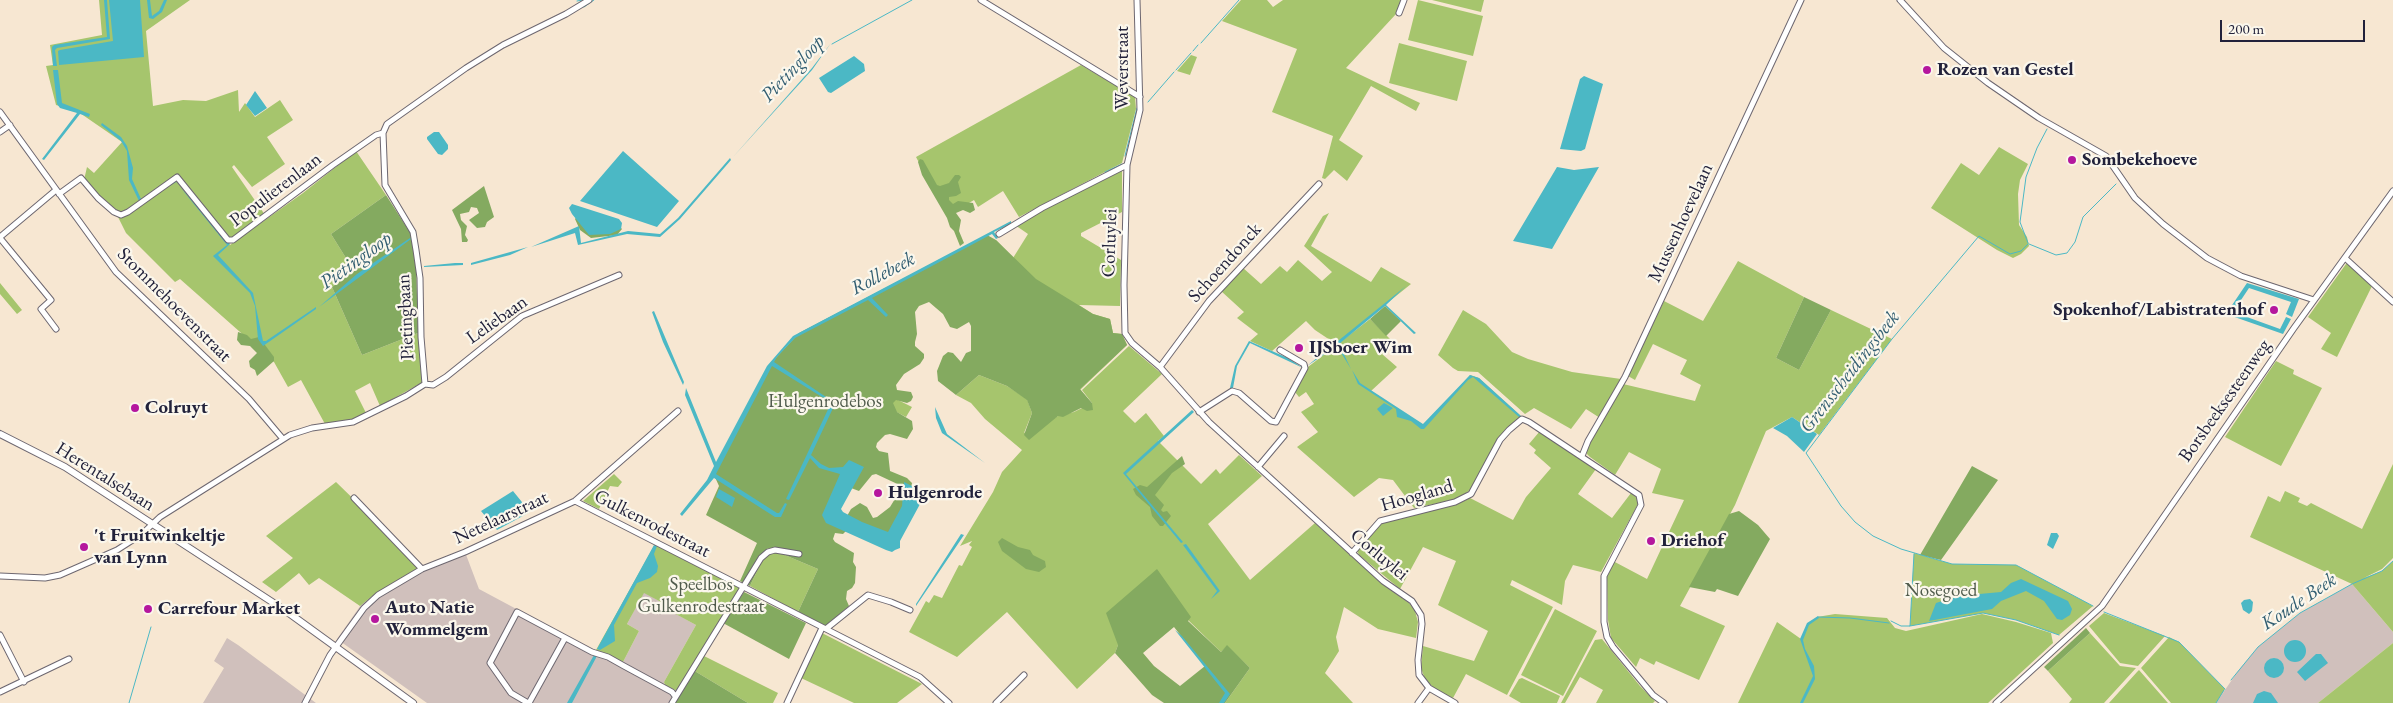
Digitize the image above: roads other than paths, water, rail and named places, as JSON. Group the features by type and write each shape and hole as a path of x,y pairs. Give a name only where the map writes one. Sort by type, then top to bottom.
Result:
{"main road":[{"name":"Herentalsebaan","path":"0,434 65,467 286,611 413,703"}],"street":[{"path":"383,133 387,124 393,119 466,68 503,45 566,14 589,0"},
{"path":"981,0 1140,97"},
{"name":"Weverstraat","path":"1127,165 1138,116 1140,97 1137,0"},
{"path":"1399,13 1404,0"},
{"name":"Mussenhoevelaan","path":"1582,456 1588,440 1626,376 1801,0"},
{"path":"1900,0 1944,48 1988,83 2033,114 2106,156 2135,198 2163,224 2207,258 2241,276 2314,300"},
{"name":"Stommehoevenstraat","path":"0,112 126,284 249,399 283,440"},
{"path":"0,132 10,126"},
{"name":"Populierenlaan","path":"58,192 81,178 98,198 117,214 128,212 177,177 228,240 233,240 376,135 383,133"},
{"name":"Pietingbaan","path":"0,576 32,578 60,575 117,550 141,534 167,512 283,440 306,430 353,422 406,396 425,384 421,337 420,278 415,239 385,185 383,133"},
{"path":"999,234 1042,208 1127,165"},
{"name":"Corluylei","path":"1127,165 1124,326 1132,343 1160,367 1199,412 1258,467 1383,581 1418,608 1422,624 1418,669 1421,679 1428,688"},
{"name":"Schoendonck","path":"1160,367 1209,301 1318,184"},
{"name":"Borsbeeksesteenweg","path":"1996,703 2102,606 2314,300 2393,191"},
{"path":"56,329 40,309 52,300 0,238 58,192"},
{"path":"2345,258 2393,302"},
{"name":"Leliebaan","path":"425,384 433,385 446,377 522,316 619,275"},
{"path":"1199,412 1232,391 1239,393 1271,421 1276,422 1305,368 1304,364 1280,350"},
{"name":"Netelaarstraat","path":"306,703 330,655 371,601 422,569 465,552 576,502 678,411"},
{"name":"Hoogland","path":"1352,552 1380,520 1455,502 1471,494 1494,450 1509,430 1522,420 1582,456"},
{"path":"1258,467 1284,436"},
{"path":"1582,456 1635,492 1642,500 1638,512 1607,566 1604,576 1604,622 1607,637 1613,647 1653,696 1664,703"},
{"path":"354,498 422,569"},
{"name":"Gulkenrodestraat","path":"576,502 920,677 929,683 949,703"},
{"path":"672,703 674,696 742,587 747,584 761,558 768,552 775,550 799,554"},
{"path":"787,703 824,628 868,595 910,610"},
{"path":"565,638 529,703 511,693 490,663 517,612 592,652 616,661 672,692 674,696"},
{"path":"0,635 24,682"},
{"path":"0,692 69,659"},
{"path":"996,703 1024,675"},
{"path":"1418,703 1428,688 1454,703"}],"water":[{"path":"104,0 107,0 110,39 57,48 55,50 57,66 53,66 52,47 54,45 107,37"},
{"path":"109,0 140,0 144,57 59,65 58,51 60,50 113,41"},
{"path":"147,0 150,0 152,16 159,11 164,0 167,0 162,12 153,19 149,18"},
{"path":"831,43 812,70 733,157 812,68"},
{"path":"854,56 864,64 865,71 831,93 828,92 819,78"},
{"path":"53,70 58,70 62,103 90,114 89,117 80,114 44,160 42,159 77,113 60,108 57,104"},
{"path":"1584,76 1603,84 1585,149 1581,151 1560,149 1580,79"},
{"path":"255,91 267,108 255,116 246,105"},
{"path":"102,123 121,137 127,146 133,168 132,179 141,199 139,201 129,180 127,151 121,141 101,125"},
{"path":"434,132 439,132 448,145 448,149 442,155 438,154 427,139"},
{"path":"623,151 679,201 657,227 580,201"},
{"path":"730,158 731,160 680,219 660,237 627,234 578,245 575,233 531,247 579,226 581,243 628,231 660,234 678,218"},
{"path":"1557,167 1574,170 1599,167 1552,249 1513,241"},
{"path":"174,180 176,182 158,193"},
{"path":"179,186 230,244 218,255 253,293 263,341 266,341 316,307 316,309 263,346 258,339 255,306 250,293 213,256 227,245"},
{"path":"572,204 619,219 622,223 621,229 610,234 589,235 572,214 569,208"},
{"path":"1011,221 1011,224 994,232 998,238 996,239 992,234 872,298 888,315 886,317 868,300 795,338 777,357 774,362 832,401 822,397 772,366 716,474 777,513 779,513 785,503 787,504 781,517 775,517 714,478 682,516 680,514 707,480 714,466 685,395 686,388 716,462 767,366 793,336"},
{"path":"411,239 319,307 357,274"},
{"path":"528,247 510,255 471,265 471,263"},
{"path":"463,263 463,265 424,267 424,266"},
{"path":"2247,283 2299,299 2292,317 2286,314 2291,302 2249,288 2233,312 2280,329 2286,317 2291,319 2283,334 2226,314"},
{"path":"1406,286 1386,305 1416,333 1414,334 1385,306 1339,344 1351,369 1337,346 1307,366"},
{"path":"654,311 684,382 683,385 663,342 652,312"},
{"path":"1249,341 1288,358 1303,368 1250,343 1237,366 1233,388 1230,388 1235,366"},
{"path":"1352,370 1360,383 1423,424 1470,375 1479,378 1521,416 1519,417 1473,377 1468,380 1424,429 1421,429 1411,421 1397,417 1396,409 1358,384"},
{"path":"831,403 834,403 834,406 811,455 829,468 843,467 849,460 864,467 841,509 843,512 888,532 902,506 904,482 926,493 900,541 900,548 892,552 826,523 822,515 840,474 819,468 810,458 789,500 786,499"},
{"path":"1384,403 1393,408 1383,416 1377,409"},
{"path":"935,407 947,434 985,463 942,433 936,418"},
{"path":"1192,410 1194,412 1126,474 1183,542 1181,543 1123,473"},
{"path":"1792,417 1817,434 1804,452 1787,436 1773,428"},
{"path":"719,489 735,498 732,507 716,497"},
{"path":"513,491 530,512 497,530 481,511"},
{"path":"2051,533 2057,533 2059,536 2053,549 2047,545"},
{"path":"961,534 964,535 916,606 916,604"},
{"path":"1186,544 1220,591 1211,599 1217,591 1183,545"},
{"path":"654,545 657,546 654,554 658,566 657,572 650,578 637,583 614,625 615,641 600,650 597,649"},
{"path":"2021,579 2068,601 2072,609 2070,615 2062,620 2057,619 2044,601 2026,591 2001,601 1992,609 1929,621 1936,603 1958,596 2001,592 2011,583"},
{"path":"2250,599 2253,602 2252,611 2249,614 2243,610 2241,603 2244,600"},
{"path":"1818,616 1819,618 1809,625 1803,640 1805,649 1814,666 1815,679 1803,703 1800,703 1813,676 1800,639 1807,623"},
{"path":"1175,630 1230,694 1224,703 1219,703 1225,693"},
{"path":"2295,640 2305,647 2306,651 2299,661 2295,662 2285,655 2284,651 2291,641"},
{"path":"2316,654 2321,654 2328,663 2305,681 2297,672"},
{"path":"594,655 597,656 572,703 567,703"},
{"path":"2270,658 2278,658 2284,664 2284,672 2278,678 2270,678 2264,672 2264,664"},
{"path":"2264,691 2271,693 2278,703 2253,703 2257,694"}],"waterway":[{"path":"577,1 583,0"},
{"path":"584,7 594,0"},
{"name":"Pietingloop","path":"832,44 912,0"},
{"name":"Rollebeek","path":"1201,43 1239,0"},
{"name":"Rollebeek","path":"1193,51 1198,45"},
{"name":"Rollebeek","path":"1176,70 1191,53"},
{"name":"Rollebeek","path":"1148,102 1174,72"},
{"name":"Rollebeek","path":"1125,156 1137,108"},
{"path":"2028,243 2020,222 2026,177 2037,148 2047,129"},
{"name":"Rollebeek","path":"1105,172 1122,164"},
{"path":"2029,244 2056,255 2067,253 2075,242 2083,217 2116,184"},
{"name":"Grensscheidingsbeek","path":"2028,244 2021,251 2010,254 1979,236 1892,339 1806,453 1841,506 1855,522 1873,536 1901,549 1952,564 2016,565 2093,606"},
{"path":"1891,621 1901,626 1910,626 1914,554"},
{"name":"Koude Beek","path":"2231,680 2258,647 2300,613 2352,584 2382,571 2393,561"},
{"path":"2104,612 2179,642 2225,689"},
{"path":"1910,626 1983,613 2016,620 2059,635"},
{"path":"1818,617 1850,618 1889,623"},
{"path":"129,703 151,627"},
{"name":"Koude Beek","path":"2216,703 2224,690"}],"place":[{"name":"Rozen van Gestel","path":"1927,70"},
{"name":"Sombekehoeve","path":"2072,160"},
{"name":"Spokenhof/Labistratenhof","path":"2274,310"},
{"name":"IJSboer Wim","path":"1299,348"},
{"name":"Colruyt","path":"135,408"},
{"name":"Hulgenrode","path":"878,493"},
{"name":"Driehof","path":"1651,541"},
{"name":"'t Fruitwinkeltje van Lynn","path":"84,547"},
{"name":"Carrefour Market","path":"148,609"},
{"name":"Auto Natie Wommelgem","path":"375,619"}],"park label":[{"name":"Hulgenrodebos","path":"825,402"},
{"name":"Nosegoed","path":"1941,591"},
{"name":"Speelbos Gulkenrodestraat","path":"701,596"}]}
